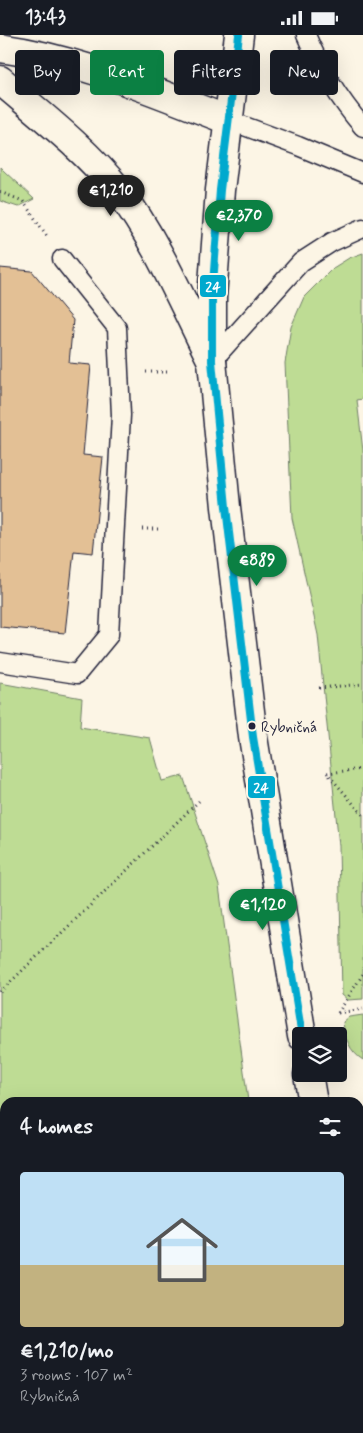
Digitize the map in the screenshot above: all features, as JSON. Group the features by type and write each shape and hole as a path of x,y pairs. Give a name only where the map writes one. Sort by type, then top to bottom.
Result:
{"main road":[{"path":"239,35 220,190 212,298 212,361 226,507 253,737 301,1027"},
{"path":"0,48 68,63 117,77 228,120"},
{"path":"0,80 86,155 119,191 140,221 212,361"},
{"path":"309,1082 312,1097"}],"lane":[{"path":"306,35 337,92 363,127"},
{"path":"228,120 363,173"},
{"path":"212,361 301,262 332,242 363,228"},
{"path":"0,662 76,674 109,635 121,415 117,328 62,259"}],"path":[{"path":"0,192 23,201 62,259"},
{"path":"319,688 363,684"},
{"path":"363,769 327,773 363,815"},
{"path":"0,993 199,801"},
{"path":"363,974 338,1013 363,1009"}],"green space":[{"path":"0,167 34,199 18,207 0,201"},
{"path":"363,253 363,399 357,400 363,451 363,999 348,1000 342,995 339,846 318,635 292,518 285,363 291,327 304,297 333,268 349,258"},
{"path":"0,683 82,698 80,727 150,738 162,781 183,776 219,886 247,1097 0,1097"},
{"path":"363,1015 363,1060 354,1053 348,1044 347,1027 344,1027 343,1022 349,1017"}],"building":[{"path":"0,268 32,271 73,320 69,363 91,365 83,455 103,457 93,553 74,551 65,633 0,627"}],"transit line":[{"name":"24","path":"239,35 220,190 212,298 212,361 226,507 253,737 301,1027"}],"place":[{"name":"Rybničná","path":"252,726"}]}
